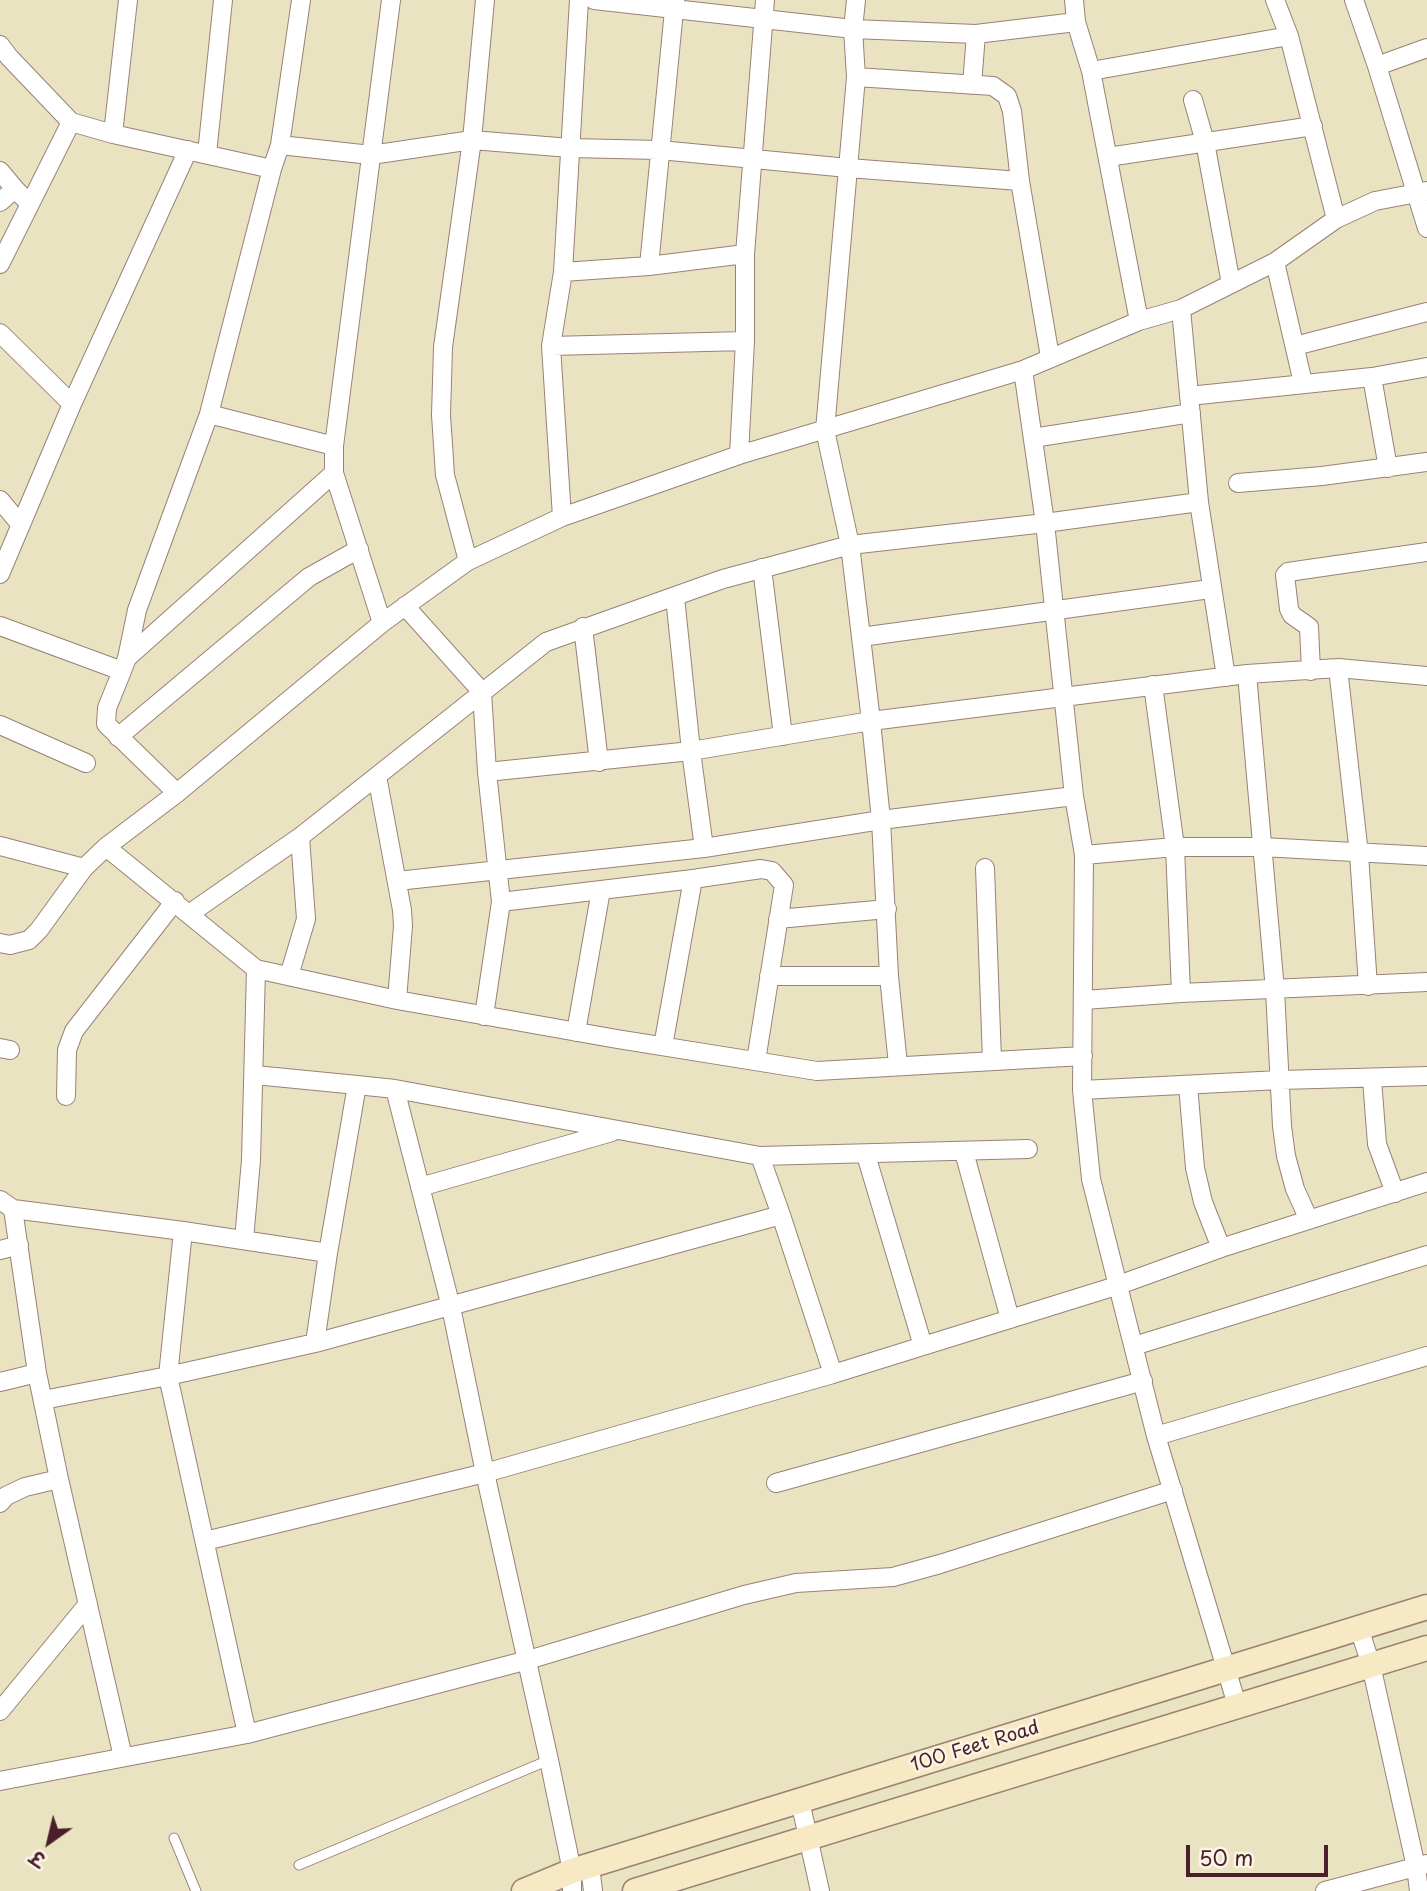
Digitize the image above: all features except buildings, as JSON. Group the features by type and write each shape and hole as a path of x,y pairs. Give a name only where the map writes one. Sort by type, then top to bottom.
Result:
{"main road":[{"name":"100 Feet Road","path":"524,1891 578,1876 800,1801 1427,1607"},
{"name":"100 Feet Road","path":"635,1891 807,1836 1427,1648"}],"street":[{"path":"113,134 128,0"},
{"path":"207,153 223,0"},
{"path":"177,793 118,737 106,724 105,719 125,664 137,610 209,414 279,145 301,0"},
{"path":"382,623 334,473 334,446 391,0"},
{"path":"468,561 445,475 441,415 443,346 472,140 485,0"},
{"path":"562,517 551,346 563,272 579,0"},
{"path":"594,0 674,5 853,29 976,34 1076,22"},
{"path":"739,455 745,341 745,254 765,0"},
{"path":"856,0 853,29 856,77 825,430 850,545 871,721 881,820 889,976 898,1065"},
{"path":"1074,0 1076,22 1091,71 1139,321"},
{"path":"1275,0 1289,36 1336,219"},
{"path":"1354,0 1422,192 1427,228"},
{"path":"649,266 674,5"},
{"path":"972,85 976,34"},
{"path":"1091,71 1289,36"},
{"path":"1377,66 1427,48"},
{"path":"3,55 71,122 113,134 272,169"},
{"path":"856,77 993,86 1007,96 1012,111 1020,181 1050,357"},
{"path":"1193,100 1205,142 1231,284"},
{"path":"0,264 71,122"},
{"path":"1108,157 1312,126"},
{"path":"279,145 371,155 472,140 570,148 660,149 848,168 1020,181"},
{"path":"0,574 72,404 188,150"},
{"path":"0,171 30,204"},
{"path":"0,202 15,189"},
{"path":"0,943 10,945 29,940 84,868 106,847 177,793 382,623 468,561 562,517 739,455 1023,370 1139,321 1181,309 1275,262 1336,219 1375,201 1422,192"},
{"path":"563,272 649,266 745,254"},
{"path":"1275,262 1303,383"},
{"path":"1181,309 1199,502 1210,589 1226,677"},
{"path":"1295,346 1427,312"},
{"path":"0,333 72,404"},
{"path":"551,346 745,341"},
{"path":"1033,438 1303,383 1371,377 1427,367"},
{"path":"1023,370 1045,523 1074,796 1084,855 1082,1090 1091,1179 1156,1436 1237,1705"},
{"path":"1371,377 1388,468"},
{"path":"209,414 334,446"},
{"path":"1238,483 1427,462"},
{"path":"125,664 334,473"},
{"path":"0,500 21,525"},
{"path":"189,914 300,837 546,642 723,579 850,545 1199,502"},
{"path":"118,737 309,577 359,549"},
{"path":"1311,671 1310,633 1305,622 1292,615 1289,609 1285,575 1288,572 1427,552"},
{"path":"762,568 783,736"},
{"path":"861,637 1210,589"},
{"path":"676,597 691,751 704,848"},
{"path":"405,606 482,692 487,772 501,902 484,1016"},
{"path":"0,626 125,664"},
{"path":"583,627 599,762"},
{"path":"1338,668 1359,853 1368,986"},
{"path":"487,772 691,751 871,721 1247,674 1338,668 1427,676"},
{"path":"1247,674 1275,990 1286,1156 1295,1189 1309,1220"},
{"path":"1153,685 1175,847 1181,993"},
{"path":"0,725 86,763"},
{"path":"377,776 403,926 397,1000"},
{"path":"397,881 704,848 881,820 1074,796"},
{"path":"289,976 306,919 300,837"},
{"path":"0,846 84,868"},
{"path":"1084,855 1175,847 1262,846 1427,856"},
{"path":"106,847 256,969 397,1000 817,1071 1083,1056"},
{"path":"501,902 761,869 772,871 784,885 756,1061"},
{"path":"985,869 992,1060"},
{"path":"663,1046 693,879"},
{"path":"576,1032 601,890"},
{"path":"66,1096 67,1050 74,1031 175,901"},
{"path":"778,919 887,909"},
{"path":"244,1240 255,1075 256,969"},
{"path":"769,976 889,976"},
{"path":"1084,1000 1427,982"},
{"path":"255,1075 395,1089 760,1156 1028,1149"},
{"path":"1082,1090 1427,1076"},
{"path":"1372,1079 1377,1144 1395,1193"},
{"path":"315,1343 357,1085"},
{"path":"1188,1085 1195,1168 1203,1202 1221,1248"},
{"path":"395,1089 452,1307 485,1472 549,1760 578,1876 593,1891"},
{"path":"420,1187 615,1131"},
{"path":"964,1152 1010,1319"},
{"path":"866,1155 923,1346"},
{"path":"760,1156 833,1374"},
{"path":"205,1541 485,1472 833,1374 1116,1286 1221,1248 1427,1182"},
{"path":"123,1757 58,1479 37,1373 19,1245 7,1204 328,1253"},
{"path":"43,1400 168,1377 315,1343 781,1215"},
{"path":"183,1231 168,1377 247,1734"},
{"path":"0,1250 19,1245"},
{"path":"1134,1346 1427,1255"},
{"path":"1156,1436 1427,1356"},
{"path":"0,1382 37,1373"},
{"path":"776,1483 1143,1381"},
{"path":"0,1503 6,1496 25,1487 58,1479"},
{"path":"0,1781 247,1734 528,1660 757,1592 796,1583 893,1577 1173,1490"},
{"path":"0,1711 88,1604"},
{"path":"1359,1628 1371,1665 1422,1866 1419,1891"},
{"path":"800,1801 820,1891"},
{"path":"1325,1891 1422,1866"}],"lane":[{"path":"299,1865 549,1760"},
{"path":"174,1838 196,1891"}]}
